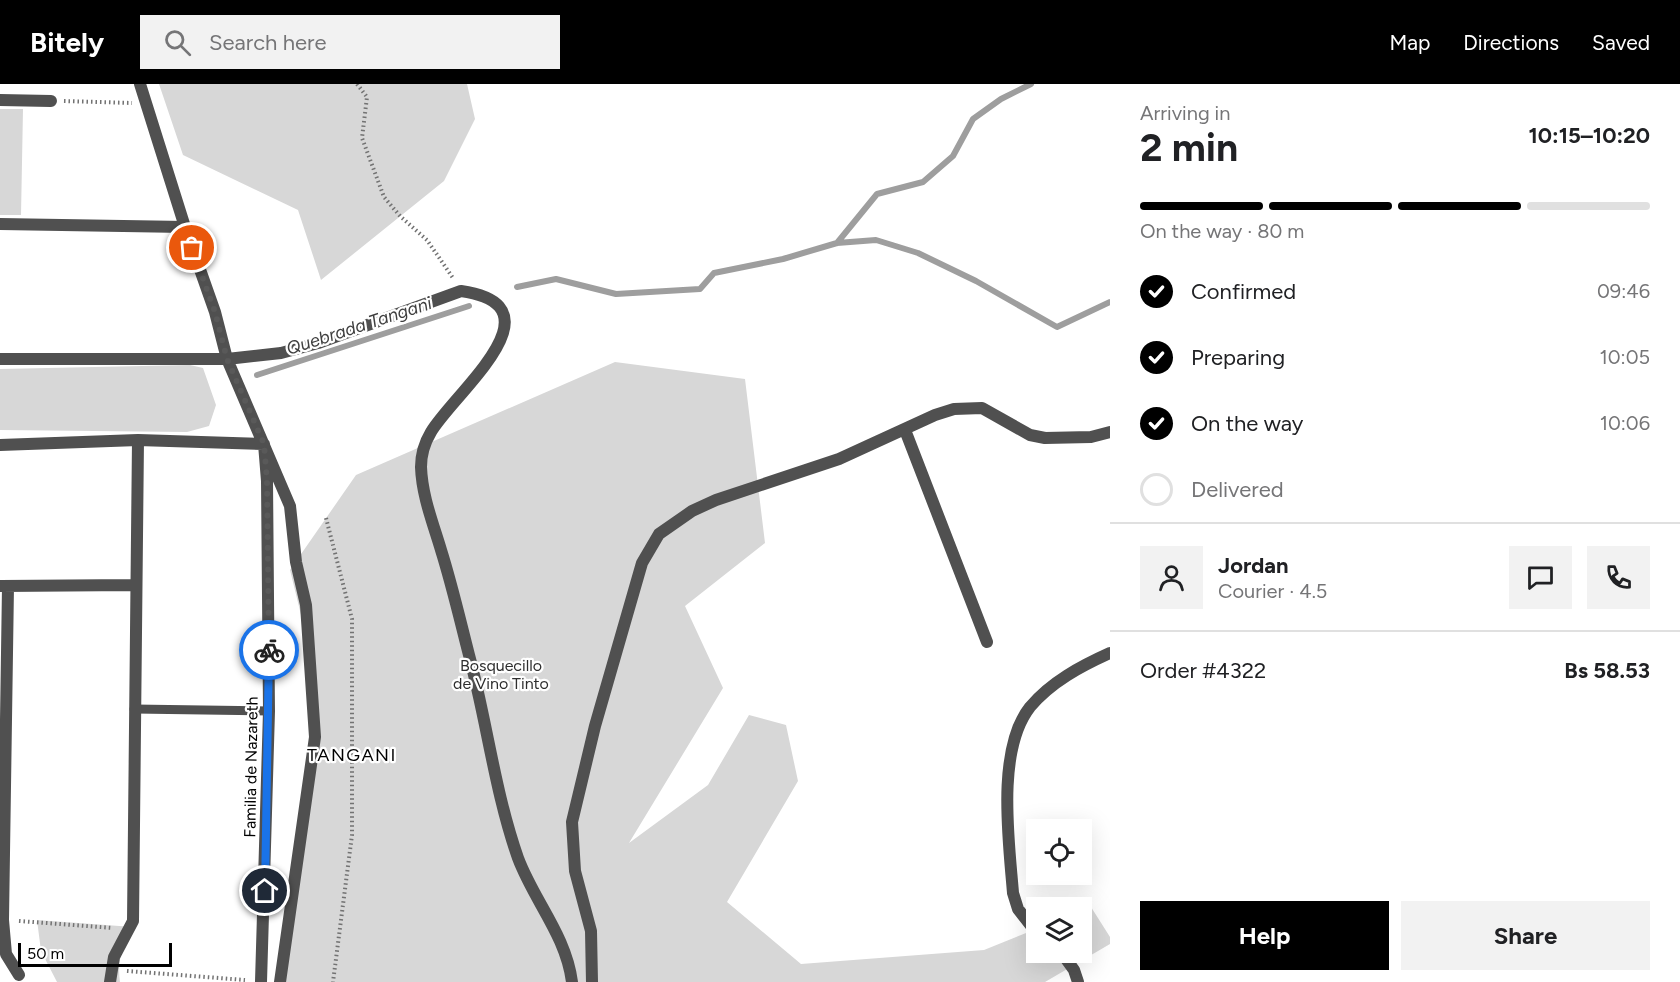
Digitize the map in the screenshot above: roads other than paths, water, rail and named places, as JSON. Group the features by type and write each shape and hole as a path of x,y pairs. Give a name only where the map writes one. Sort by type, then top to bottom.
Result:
{"street":[{"path":"140,84 185,227 215,312 227,359 291,506 296,562 306,604 315,737 280,982"},
{"path":"0,100 51,101"},
{"path":"0,224 185,227"},
{"path":"0,359 227,359 282,353 318,344 461,291 484,295 495,300 504,316 503,338 430,433 421,466 427,505 470,659 510,832 519,861 563,945 572,982"},
{"path":"592,982 591,931 575,871 572,822 595,726 642,563 651,545 660,534 692,511 838,459 935,415 969,407 982,408 1030,435 1045,438 1091,437 1110,432"},
{"path":"905,430 987,642"},
{"path":"0,445 138,440 264,444"},
{"path":"111,976 114,957 133,921 138,440"},
{"name":"Familia de Nazareth","path":"261,981 269,711 267,481 264,444"},
{"path":"22,979 6,954 3,920 4,586 135,585"},
{"path":"1026,919 1018,909 1013,893 1009,772 1018,729 1028,710 1039,698 1068,675 1110,653"},
{"path":"0,954 22,979"},
{"path":"1069,963 1078,982"}],"lane":[{"path":"134,709 269,711"}],"waterway":[{"path":"837,243 877,194 923,182 953,156 973,119 1001,99 1031,84"},
{"name":"Quebrada Tangani","path":"517,287 556,279 616,294 700,289 714,273 783,259 837,243 876,240 918,253 976,281 1057,327 1110,302"},
{"name":"Quebrada Tangani","path":"257,375 469,306"}],"district":[{"name":"TANGANI","path":"352,755"}],"park label":[{"name":"Bosquecillo de Vino Tinto","path":"501,674"}]}
